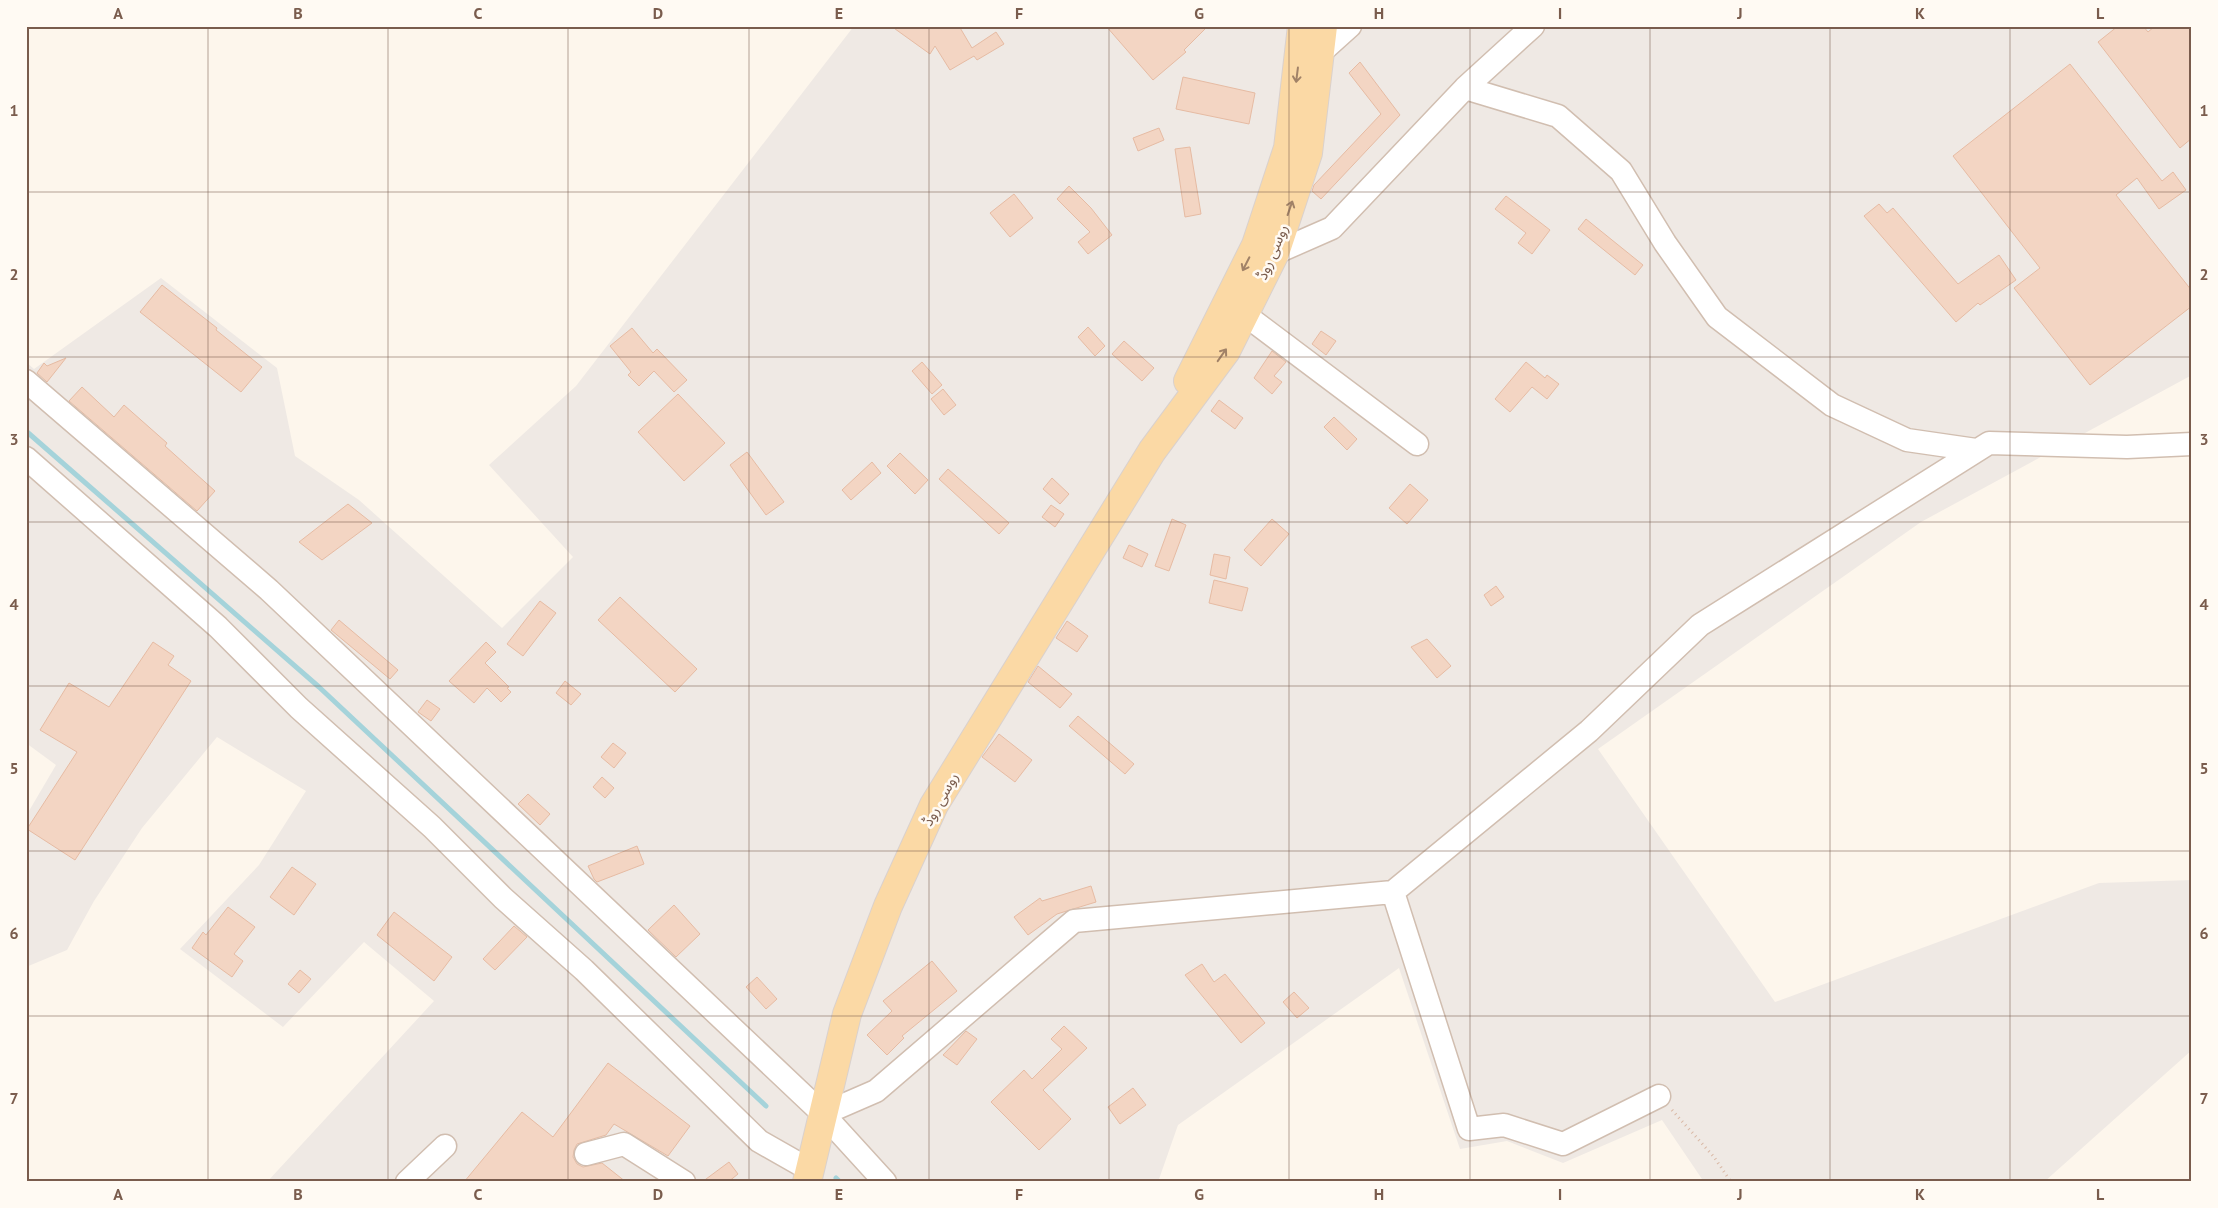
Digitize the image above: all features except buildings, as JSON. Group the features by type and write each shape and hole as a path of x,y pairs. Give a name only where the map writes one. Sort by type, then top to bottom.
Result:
{"main road":[{"name":"روسی روڈ","path":"809,1176 847,1014 888,906 934,806 1152,451 1256,245 1288,148 1302,26"},
{"name":"روسی روڈ","path":"1152,451 1226,351 1275,253 1308,153 1323,26"}],"street":[{"path":"1320,53 1350,26"},
{"path":"1275,253 1332,228 1465,88 1533,26"},
{"path":"1465,88 1558,116 1614,164 1621,171 1665,243 1717,317 1832,405 1907,440 1976,450"},
{"path":"1244,314 1417,444"},
{"path":"26,381 269,590 823,1114 885,1182"},
{"path":"823,1114 876,1091 1074,922 1394,892 1589,731 1700,625 1989,443 2127,447 2192,444"},
{"path":"26,458 218,627 299,708 432,827 503,898 584,970 758,1141 809,1176"},
{"path":"1394,892 1469,1129 1504,1125 1563,1144 1659,1096"},
{"path":"586,1154 624,1144 684,1182"},
{"path":"407,1182 445,1146"}],"path":[{"path":"1659,1096 1714,1157 1731,1182"}],"shaded area":[{"path":"854,26 2192,26 2192,375 1921,522 1598,749 1775,1002 2099,883 2192,880 2192,1050 2044,1182 1704,1182 1662,1120 1563,1163 1507,1141 1460,1149 1399,968 1178,1125 1158,1182 267,1182 434,1001 364,942 283,1027 180,949 259,865 306,791 217,737 142,828 94,901 67,950 26,967 26,816 56,765 26,743 26,362 34,369 161,278 277,368 295,456 359,500 502,628 573,557 489,465 576,386"}],"waterway":[{"path":"26,431 319,687 766,1106"},
{"path":"836,1178 840,1182"}]}
